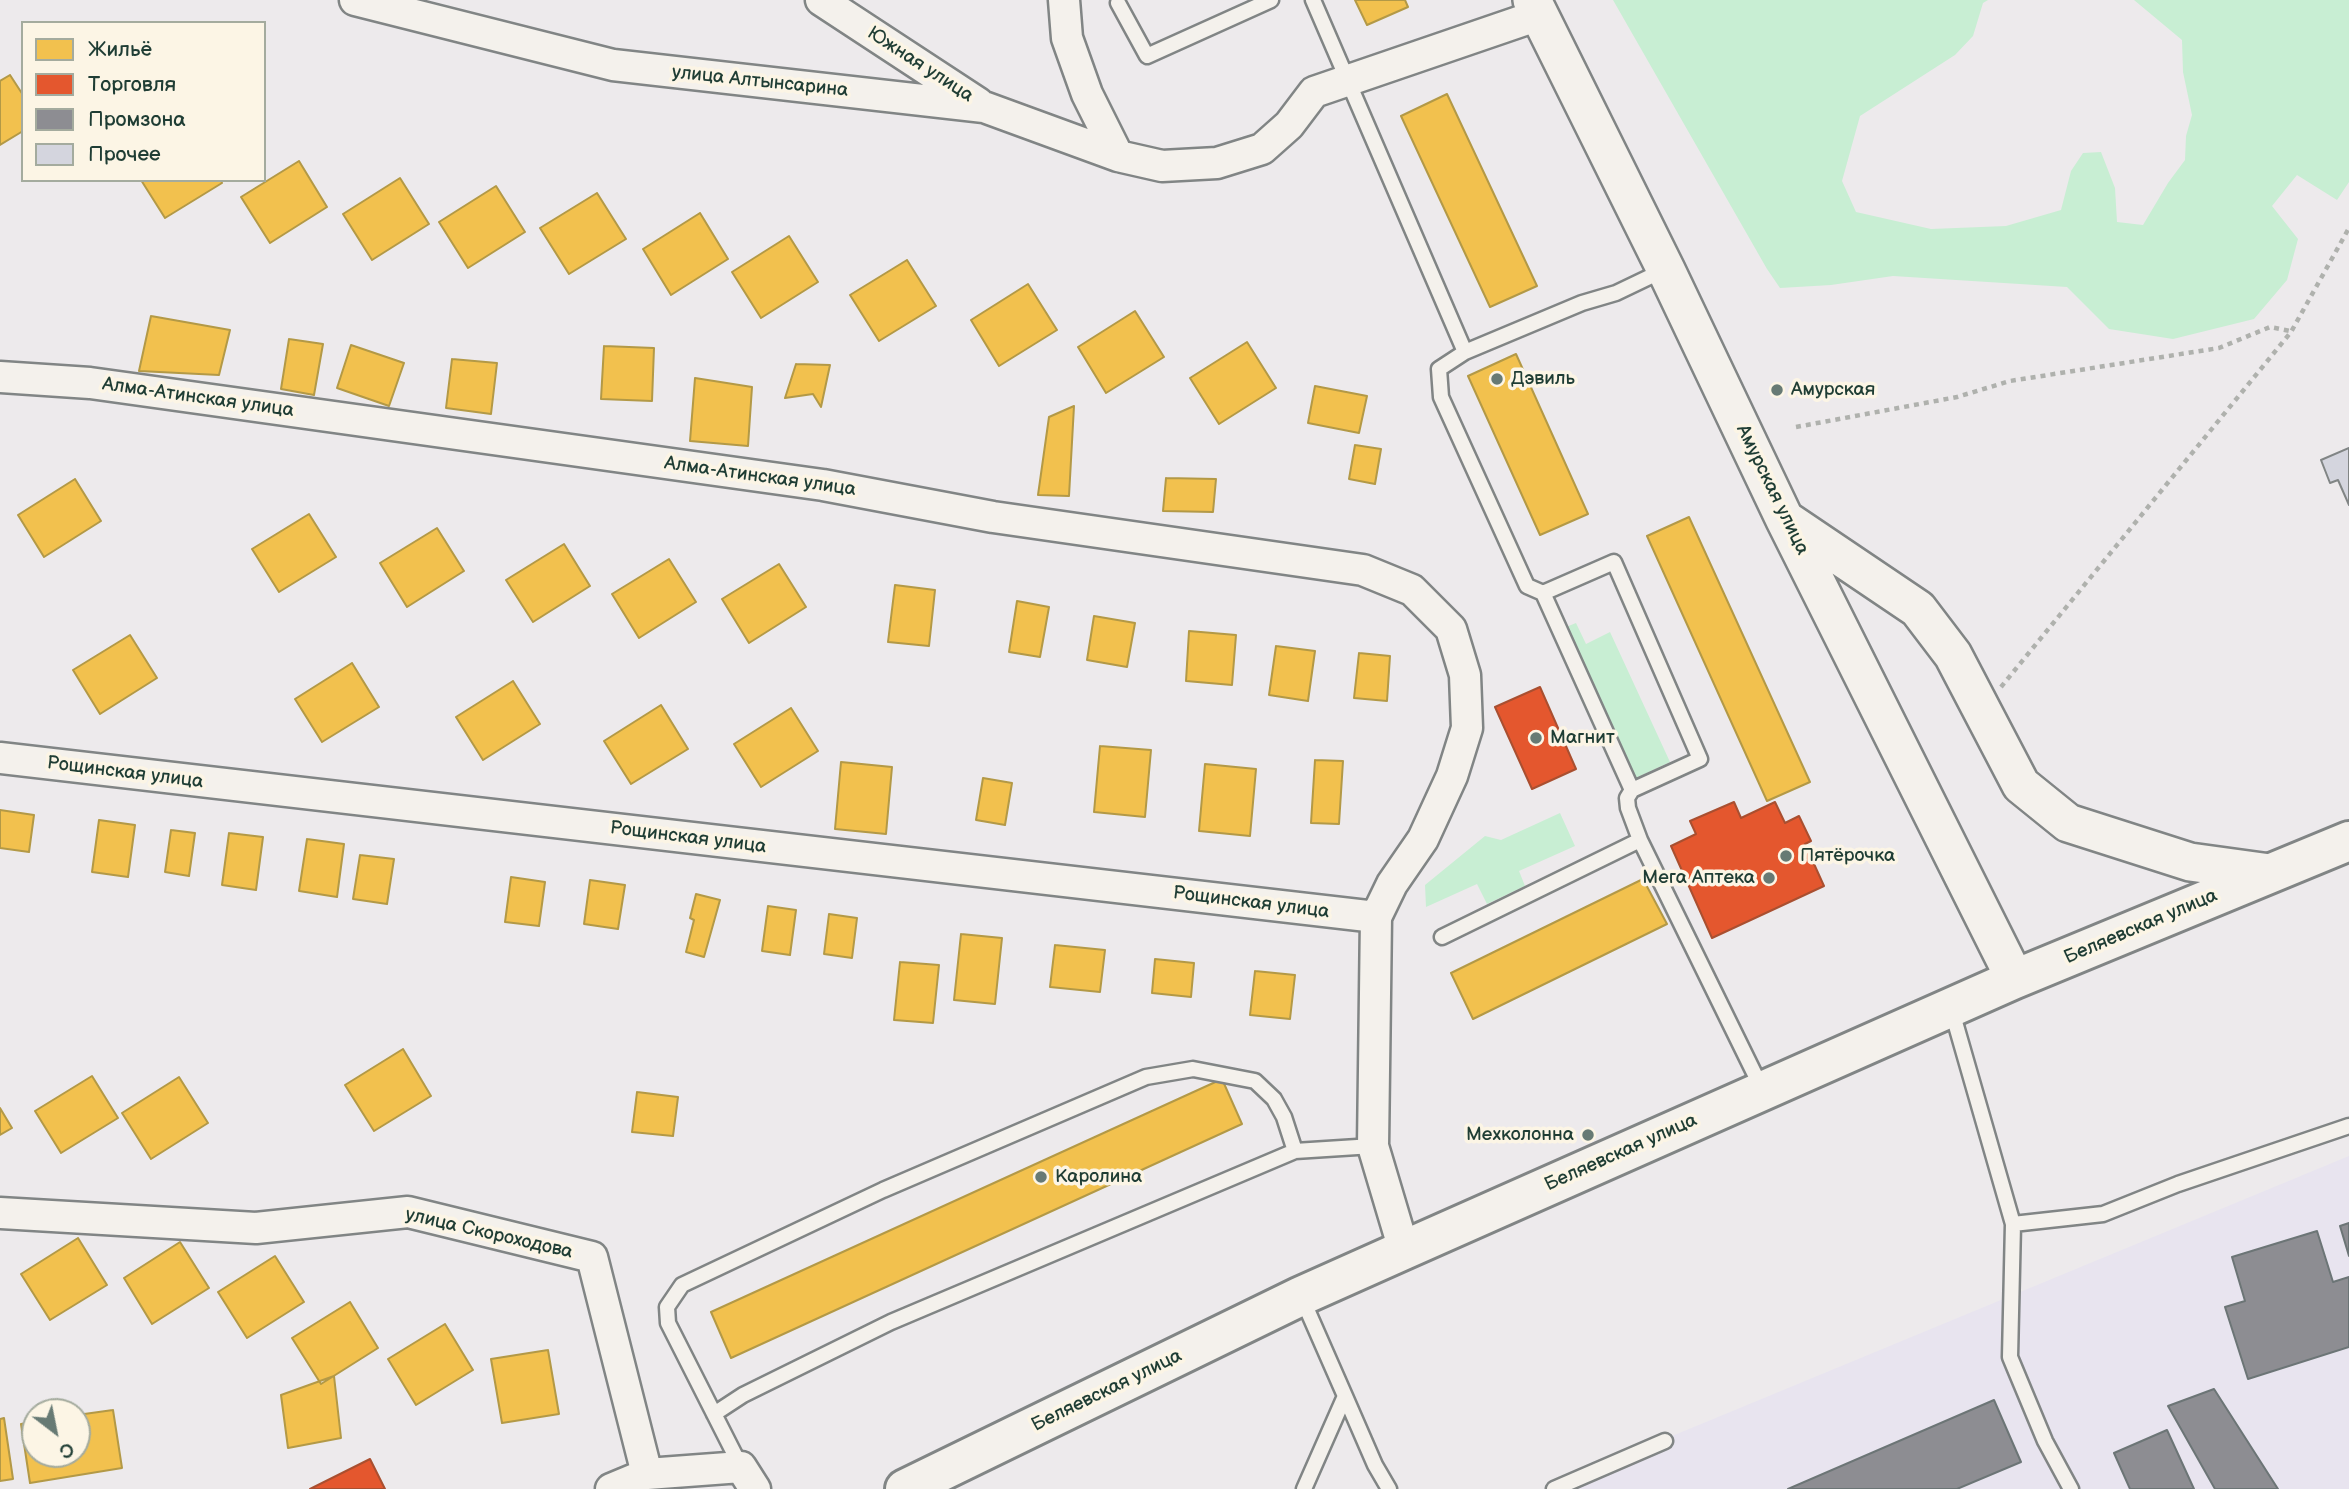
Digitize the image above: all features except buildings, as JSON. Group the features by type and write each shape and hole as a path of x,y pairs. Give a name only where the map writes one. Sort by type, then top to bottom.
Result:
{"main road":[{"name":"Беляевская улица","path":"905,1489 1301,1296 2015,979 2349,841"}],"street":[{"name":"улица Алтынсарина","path":"355,0 612,65 984,107 1118,156 1162,166 1217,163 1262,149 1289,125 1314,92 1536,7"},
{"name":"Южная улица","path":"821,0 984,107"},
{"path":"1064,0 1067,38 1087,94 1118,156"},
{"name":"Амурская улица","path":"1536,7 1666,270 1785,520 2015,979"},
{"name":"Алма-Атинская улица","path":"0,377 90,383 823,485 993,517 1363,570 1412,590 1451,629 1465,675 1467,727 1452,776 1423,839 1392,884 1376,917"},
{"path":"1785,520 1918,609 1953,654 2021,785 2068,823 2190,862 2270,873"},
{"name":"Рощинская улица","path":"0,758 1376,917"},
{"path":"1376,917 1373,1146 1404,1250"},
{"name":"улица Скороходова","path":"0,1213 257,1228 408,1212 592,1258 647,1474"},
{"path":"611,1489 647,1474 748,1478"}],"lane":[{"path":"1118,3 1147,56 1271,0"},
{"path":"1313,0 1465,352"},
{"path":"1632,790 1543,593 1527,586 1441,397 1439,369 1465,352 1583,303 1616,293 1666,270"},
{"path":"1543,593 1614,562 1700,759 1632,790 1627,798 1628,808 1640,840 1763,1090"},
{"path":"1442,937 1640,840"},
{"path":"1951,1007 2013,1224 2010,1357 2045,1441 2071,1489"},
{"path":"748,1478 668,1323 667,1307 682,1285 884,1190 1146,1077 1194,1069 1255,1081 1274,1099 1296,1152"},
{"path":"2013,1224 2103,1214 2178,1184 2349,1126"},
{"path":"714,1414 743,1395 891,1322 1296,1152 1373,1146"},
{"path":"1301,1296 1375,1465 1389,1489"},
{"path":"1304,1489 1345,1396"},
{"path":"1554,1489 1665,1441"}],"path":[{"path":"1983,709 2291,331 2349,229"},
{"path":"1796,427 1957,397 2010,381 2219,348 2270,327 2291,331"}],"shaded area":[{"path":"2349,1156 2349,1489 1544,1489"}],"green space":[{"path":"1613,0 1988,0 1983,3 1973,36 1955,55 1860,116 1842,181 1856,212 1931,229 2006,226 2061,210 2071,171 2083,153 2101,152 2115,188 2117,222 2143,225 2185,160 2186,136 2192,115 2183,72 2182,40 2134,0 2349,0 2349,182 2337,200 2297,175 2272,206 2298,239 2287,280 2254,319 2173,339 2109,329 2067,287 1893,276 1831,285 1780,288"},
{"path":"1576,623 1586,644 1610,632 1670,762 1636,778 1566,627"},
{"path":"1560,813 1575,846 1519,871 1525,886 1487,904 1477,884 1426,907 1425,885 1485,836 1501,840"}],"place":[{"name":"Дэвиль","path":"1497,379"},
{"name":"Амурская","path":"1777,390"},
{"name":"Магнит","path":"1536,738"},
{"name":"Пятёрочка","path":"1786,856"},
{"name":"Мега Аптека","path":"1769,878"},
{"name":"Мехколонна","path":"1588,1135"},
{"name":"Каролина","path":"1041,1177"}]}
